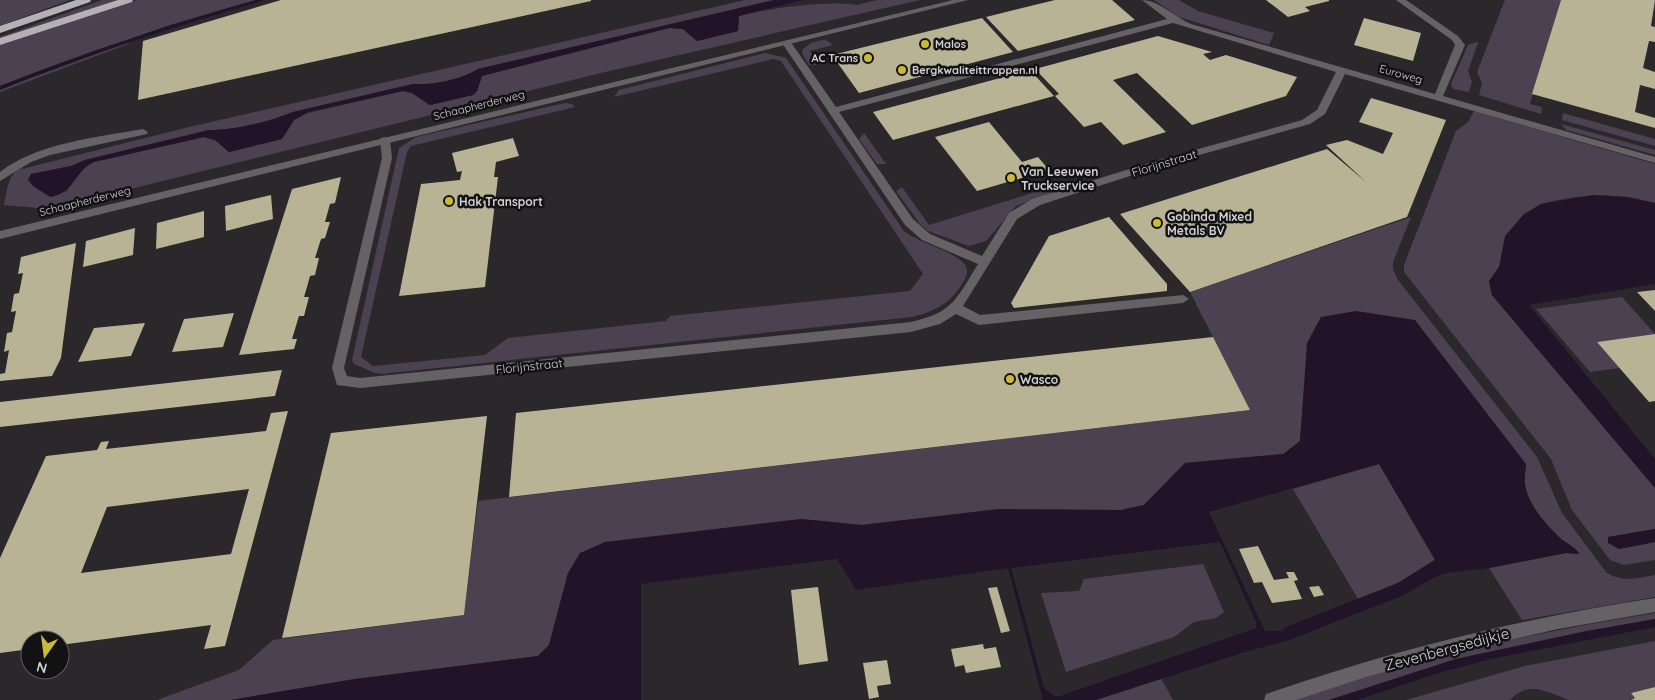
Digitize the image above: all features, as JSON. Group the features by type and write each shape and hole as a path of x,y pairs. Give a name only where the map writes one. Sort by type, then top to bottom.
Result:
{"highway":[{"path":"0,30 86,0"},
{"path":"0,42 128,0"}],"street":[{"name":"Schaapherderweg","path":"0,235 964,0"},
{"name":"Euroweg","path":"1146,0 1174,20 1655,160"},
{"path":"1400,0 1455,38 1460,45 1438,97"},
{"path":"833,111 1174,20"},
{"path":"786,43 901,212 917,231 926,237 985,262"},
{"name":"Florijnstraat","path":"385,140 387,158 338,368 342,380 360,383 910,327 936,322 956,308 1014,216 1036,202 1163,162 1306,122 1322,112 1342,70"},
{"path":"0,176 11,167 31,156 143,132"},
{"path":"956,308 979,320 1183,299"},
{"name":"Zevenbergsedijkje","path":"1272,700 1465,641 1620,610 1655,605"}],"shaded area":[{"path":"0,0 70,0 0,26"},
{"path":"102,0 122,0 0,39 0,37"},
{"path":"137,0 256,0 170,25 0,86 0,44"},
{"path":"256,0 265,0 98,53 0,90 0,86 63,62 159,29"},
{"path":"745,0 775,0 478,69 447,81 413,84 293,112 252,125 209,130 85,160 71,166 31,174 66,192 85,166 94,162 204,137 215,140 229,152 282,139 294,120 308,113 403,91 412,93 430,105 473,95 477,91 482,76 669,28 683,29 697,41 738,31 739,16 766,10 830,3 857,5 877,0 920,0 605,72 49,209 4,205 10,181 18,170 189,127"},
{"path":"774,0 802,0 739,16 738,31 697,41 683,29 669,28 482,76 477,91 473,95 430,105 412,93 403,91 308,112 294,120 282,139 229,152 215,140 204,137 94,162 87,166 64,191 50,197 33,186 28,180 31,174 71,166 85,160 209,130 252,125 293,112 413,84 447,81 478,69"},
{"path":"1154,0 1179,0 1198,11 1274,33 1269,45 1179,17"},
{"path":"1505,0 1561,0 1530,104 1542,107 1541,114 1479,95 1482,83 1477,72"},
{"path":"823,40 833,45 810,51 818,65 809,65 802,53 803,49 811,43"},
{"path":"130,42 0,92 0,90 17,83"},
{"path":"1477,42 1468,71 1472,82 1469,92 1453,89 1451,84 1468,45"},
{"path":"765,53 786,58 903,230 909,235 958,258 964,264 967,270 965,279 945,303 926,313 912,317 381,374 354,364 352,360 399,148 416,137 565,103 572,104 575,107 411,146 407,152 361,357 373,366 485,355 508,338 666,321 670,316 910,291 923,274 781,61 773,59 614,97 619,90"},
{"path":"1474,111 1655,164 1655,203 1625,197 1585,196 1541,204 1489,282 1492,295 1655,488 1655,529 1608,537 1619,549 1655,542 1655,560 1624,565 1610,560 1572,510 1551,459 1404,272 1404,265 1456,131 1468,122"},
{"path":"1563,113 1655,139 1655,146 1562,120"},
{"path":"1561,124 1655,150 1655,155 1566,130"},
{"path":"864,133 886,164 877,164 859,139"},
{"path":"1071,181 1074,185 1016,206 986,241 969,246 928,231 920,224 896,191 902,187 929,225"},
{"path":"1593,195 1628,197 1655,203 1655,284 1529,305 1655,459 1655,488 1492,295 1489,281 1499,267 1505,236 1524,214 1541,204"},
{"path":"1411,217 1393,262 1393,269 1398,280 1537,457 1562,513 1606,572 1624,579 1655,575 1655,597 1522,620 1489,568 1566,553 1579,554 1554,531 1533,505 1526,491 1526,464 1308,343 1300,441 1284,454 1185,463 1144,505 1121,510 999,509 862,525 801,519 568,573 549,645 538,656 355,679 231,700 157,700 239,670 273,640 464,615 478,501 1250,410 1190,292"},
{"path":"1622,297 1655,334 1597,342 1620,368 1590,372 1536,309"},
{"path":"1356,311 1415,320 1526,464 1526,491 1533,506 1554,532 1580,554 1566,553 1489,568 1447,573 1435,577 1402,596 1289,640 1245,652 1096,700 1043,700 1008,568 856,590 837,559 641,584 641,700 231,700 355,679 538,656 549,645 568,573 580,553 605,542 801,519 862,525 1000,509 1121,510 1144,505 1185,463 1283,454 1300,441 1307,343 1321,317","holes":["1379,464 1435,560 1398,583 1288,626 1281,631 1265,631 1209,512","1220,542 1256,622 1256,628 1060,696 1054,696 1044,688 1011,568"]},
{"path":"1379,464 1436,559 1398,583 1358,599 1293,489"},
{"path":"1655,529 1655,542 1619,549 1608,543 1608,537"},
{"path":"1203,564 1224,612 1216,618 1194,622 1174,637 1066,672 1041,593 1079,591 1084,579"},
{"path":"1655,613 1655,619 1582,632 1456,659 1329,700 1294,700 1338,685 1473,648 1563,629"},
{"path":"1655,619 1655,627 1491,659 1442,672 1358,700 1329,700 1456,659 1582,632"},
{"path":"1655,641 1655,687 1631,693 1635,698 1629,700 1570,700 1547,691 1532,689 1517,694 1510,700 1406,700 1525,666"},
{"path":"1161,678 1173,700 1096,700"}],"building":[{"path":"281,0 591,1 138,100 143,41"},
{"path":"1055,0 1112,0 1135,20 1018,51 986,17"},
{"path":"1266,0 1329,1 1305,7 1310,11 1288,17"},
{"path":"1561,0 1655,0 1651,26 1655,27 1655,42 1649,41 1643,68 1655,72 1655,89 1640,85 1635,112 1655,118 1655,128 1532,94"},
{"path":"982,18 1013,52 859,93 832,55"},
{"path":"1364,18 1421,33 1413,61 1354,45"},
{"path":"1158,36 1212,52 1203,54 1210,60 1226,55 1297,77 1286,96 1192,125 1137,73 1113,80 1166,132 1123,145 1101,122 1084,127 1055,96 1059,94 1035,69"},
{"path":"1030,70 1054,96 893,140 873,112"},
{"path":"1371,98 1446,120 1407,217 1190,292 1120,214 1327,149 1366,182 1326,145 1347,140 1383,154 1393,133 1359,122"},
{"path":"989,122 1022,162 1038,157 1049,170 977,191 935,137"},
{"path":"513,138 519,156 496,162 494,177 498,177 485,287 399,296 421,184 460,180 462,171 457,172 452,153"},
{"path":"341,177 335,203 330,204 325,222 330,222 325,238 321,239 315,258 319,258 315,275 310,276 304,297 309,297 304,316 299,316 292,339 297,339 294,349 239,355 292,189"},
{"path":"271,195 273,219 226,231 225,206"},
{"path":"204,211 204,237 156,249 157,223"},
{"path":"1109,217 1167,284 1167,291 1014,308 1011,303 1049,236"},
{"path":"135,228 133,255 83,267 86,241"},
{"path":"76,243 61,358 52,376 0,381 0,374 5,373 9,350 4,352 7,333 12,332 16,311 11,312 14,294 19,293 23,273 18,274 21,257"},
{"path":"1655,290 1655,311 1637,292"},
{"path":"234,313 223,347 172,352 184,319"},
{"path":"145,323 131,356 78,362 94,328"},
{"path":"1655,334 1655,401 1649,402 1597,342"},
{"path":"1213,337 1250,410 509,497 516,413"},
{"path":"282,370 275,396 0,427 0,402"},
{"path":"288,411 225,646 204,649 211,625 70,644 70,630 20,630 20,650 0,653 0,558 46,456 97,450 101,442 109,441 106,449 266,431 271,413","holes":["249,489 231,554 81,573 107,507"]},
{"path":"487,416 464,615 282,638 331,433"},
{"path":"1258,546 1274,580 1289,578 1286,572 1294,572 1298,580 1294,581 1302,599 1272,603 1262,582 1254,583 1239,549"},
{"path":"1319,586 1324,595 1314,597 1309,587"},
{"path":"818,587 828,661 799,665 791,590"},
{"path":"997,587 1010,631 1001,633 988,588"},
{"path":"983,644 984,649 996,647 1001,667 966,673 964,665 955,667 951,649"},
{"path":"887,660 891,684 877,686 879,697 869,699 863,663"},
{"path":"1655,687 1655,700 1631,700 1635,698 1631,693"}],"place":[{"name":"Malos","path":"925,44"},
{"name":"AC Trans","path":"868,58"},
{"name":"Bergkwaliteittrappen.nl","path":"902,70"},
{"name":"Van Leeuwen Truckservice","path":"1011,178"},
{"name":"Hak Transport","path":"449,201"},
{"name":"Gobinda Mixed Metals BV","path":"1157,223"},
{"name":"Wasco","path":"1010,379"}]}
